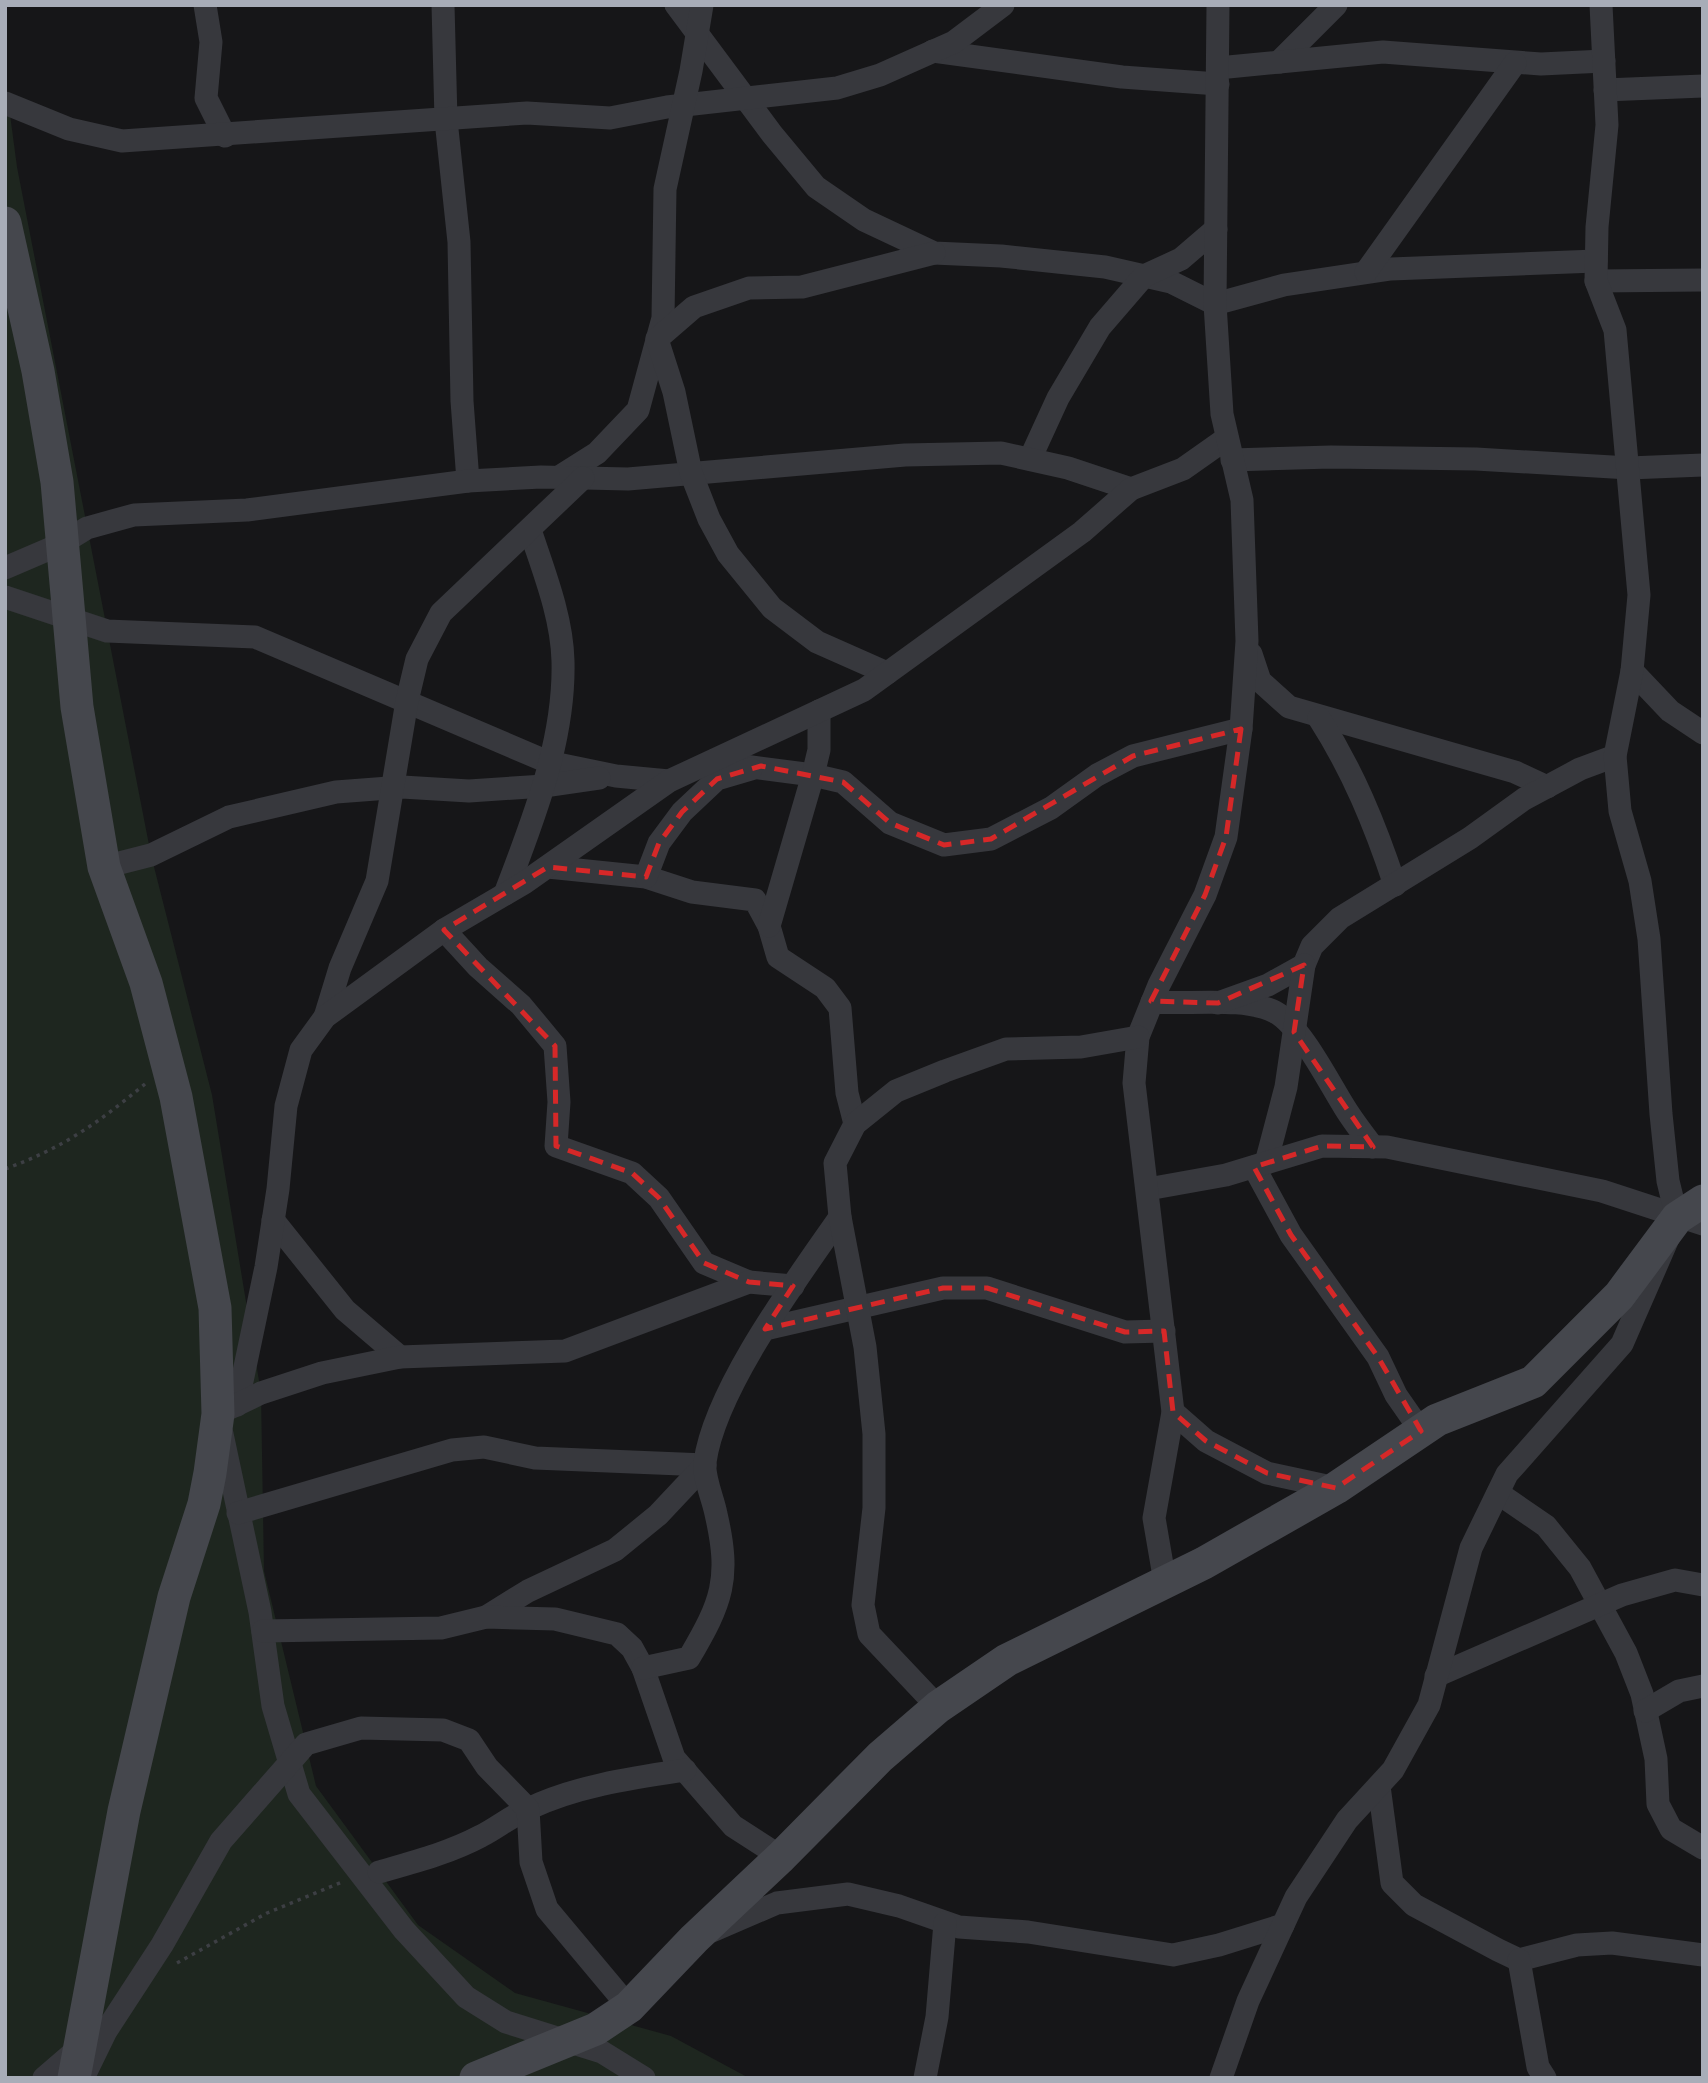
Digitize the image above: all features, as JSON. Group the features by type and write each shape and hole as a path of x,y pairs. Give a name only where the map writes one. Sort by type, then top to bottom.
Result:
{"main road":[{"path":"5,223 38,371 57,482 77,707 104,867 146,983 168,1064 215,1308 227,1409 204,1504 174,1597 124,1811 79,2068"},
{"path":"476,2078 596,2029 629,2007 694,1939 781,1857 880,1757 938,1707 1007,1660 1165,1582 1336,1488 1437,1420 1533,1382 1619,1296 1694,1214"}],"street":[{"path":"205,5 211,42 206,98 225,136"},
{"path":"443,5 446,121 459,242 462,401 468,481"},
{"path":"676,5 746,100 816,187 864,220 934,253"},
{"path":"559,477 597,453 638,410 663,317 666,189 702,5"},
{"path":"1165,1582 1154,1518 1173,1412 1134,1083 1138,1037 1152,1002 1205,895 1226,837 1241,729 1247,641 1242,500 1222,414 1215,304 1218,5"},
{"path":"1279,62 1336,5"},
{"path":"1601,5 1607,125 1596,271 1615,330 1639,595 1632,671 1615,756 1620,811 1640,881 1649,939 1668,1181 1694,1214"},
{"path":"5,103 69,129 122,141 446,121 527,113 610,118 681,106 837,88 880,75 954,42 1001,6"},
{"path":"933,51 1109,76 1218,76 1279,62 1383,52 1515,62 1604,61"},
{"path":"1366,272 1515,62"},
{"path":"1605,90 1703,86"},
{"path":"1030,459 1058,398 1100,327 1144,276 1181,259 1216,229"},
{"path":"657,339 694,307 749,288 802,287 934,253 1002,256 1105,267 1171,282 1215,304 1284,285 1366,272 1596,271 1703,280"},
{"path":"657,339 674,392 691,473 709,519 728,554 772,608 817,642 887,673"},
{"path":"644,2078 602,2052 506,2022 466,1997 404,1930 370,1874 299,1794 273,1706 263,1631 238,1513 227,1409 253,1339 273,1220 286,1106 301,1050 325,1017 444,930 548,867 669,781 864,690 1082,532 1131,489 1230,449 1629,468 1703,465"},
{"path":"5,568 61,544 87,528 134,515 247,510 468,481 559,477 628,479 905,455 1001,453 1068,468 1131,489"},
{"path":"325,1017 340,968 377,881 407,701 417,659 441,613 583,478"},
{"path":"505,894 544,786 561,709 563,658 550,590 530,530"},
{"path":"5,597 107,631 255,637 548,762 616,776 669,781"},
{"path":"1247,641 1260,681 1289,707 1319,718 1385,733 1515,772 1547,786"},
{"path":"1632,671 1670,711 1703,733"},
{"path":"769,926 819,750 819,711"},
{"path":"1319,718 1347,761 1373,819 1395,885"},
{"path":"712,761 761,766 844,782 890,823 944,845 991,839 1052,808 1097,775 1133,757 1241,729"},
{"path":"1421,1431 1396,1395 1378,1357 1291,1235 1260,1165 1286,1087 1304,965 1312,946 1340,918 1547,786 1580,769 1615,756"},
{"path":"646,877 659,843 682,812 717,779 761,766"},
{"path":"104,867 151,855 229,817 336,792 393,788 469,791 544,786 616,776"},
{"path":"548,867 646,877 692,892 755,900 769,926 778,957 825,988 840,1008 847,1093 855,1124"},
{"path":"444,930 478,967 522,1005 555,1046 559,1102 556,1146 632,1173 659,1198 704,1263 749,1282 793,1286"},
{"path":"1218,1003 1268,985 1304,965"},
{"path":"1152,1002 1183,1005 1218,1003 1276,1013 1311,1050 1345,1109 1373,1147"},
{"path":"938,1707 869,1634 863,1605 874,1508 874,1434 865,1347 840,1217 835,1163 855,1124 896,1091 1006,1049 1081,1046 1138,1037"},
{"path":"1148,1189 1260,1165 1322,1146 1387,1147 1602,1191 1694,1214"},
{"path":"1221,2078 1248,2001 1296,1898 1347,1820 1394,1770 1429,1705 1471,1548 1507,1474 1622,1344 1694,1214"},
{"path":"643,1668 688,1658 709,1624 723,1585 725,1552 705,1465 713,1427 765,1329 840,1217"},
{"path":"273,1220 345,1310 400,1357"},
{"path":"227,1409 322,1373 400,1357 565,1351 749,1282"},
{"path":"765,1329 943,1288 987,1288 1125,1332 1164,1331"},
{"path":"1173,1412 1206,1441 1267,1473 1336,1488"},
{"path":"238,1513 452,1450 484,1447 535,1458 705,1465"},
{"path":"486,1617 528,1591 615,1550 658,1515 705,1465"},
{"path":"1498,1493 1546,1526 1580,1568 1626,1653 1645,1711 1656,1759 1658,1804 1671,1829 1703,1848"},
{"path":"1436,1676 1599,1605 1675,1580 1703,1585"},
{"path":"263,1631 441,1628 486,1617 555,1619 617,1634 632,1648 643,1668 674,1758 733,1826 781,1857"},
{"path":"1645,1711 1679,1691 1703,1686"},
{"path":"44,2078 79,2068 162,1945 221,1841 289,1761 306,1744 361,1728 411,1727 443,1730 469,1740 487,1767 528,1808 531,1862 547,1909 629,2007"},
{"path":"370,1874 435,1856 480,1837 528,1808 618,1780 685,1770"},
{"path":"1379,1786 1392,1883 1413,1905 1520,1960 1577,1945 1612,1943 1703,1955"},
{"path":"694,1939 777,1903 848,1894 899,1906 959,1927 1028,1933 1173,1955 1219,1945 1283,1925"},
{"path":"925,2078 937,2017 945,1923"},
{"path":"1520,1960 1538,2067 1545,2078"}],"path":[{"path":"5,1169 48,1153 103,1119 168,1064"},
{"path":"167,1969 267,1913 370,1874"}],"highlighted area":[{"path":"1241,729 1226,837 1205,895 1151,1001 1218,1003 1304,965 1294,1032 1373,1147 1322,1146 1254,1167 1291,1235 1378,1357 1421,1431 1336,1488 1267,1473 1206,1441 1173,1412 1164,1331 1125,1332 987,1288 943,1288 765,1329 793,1286 749,1282 704,1263 659,1198 632,1173 556,1146 555,1046 444,930 548,867 646,877 659,843 682,812 717,779 761,766 843,782 890,823 944,845 991,839 1133,756"}],"shaded area":[{"path":"5,77 17,167 151,855 212,1095 261,1393 264,1571 316,1786 418,1925 515,1993 671,2036 749,2078 5,2078"}]}
